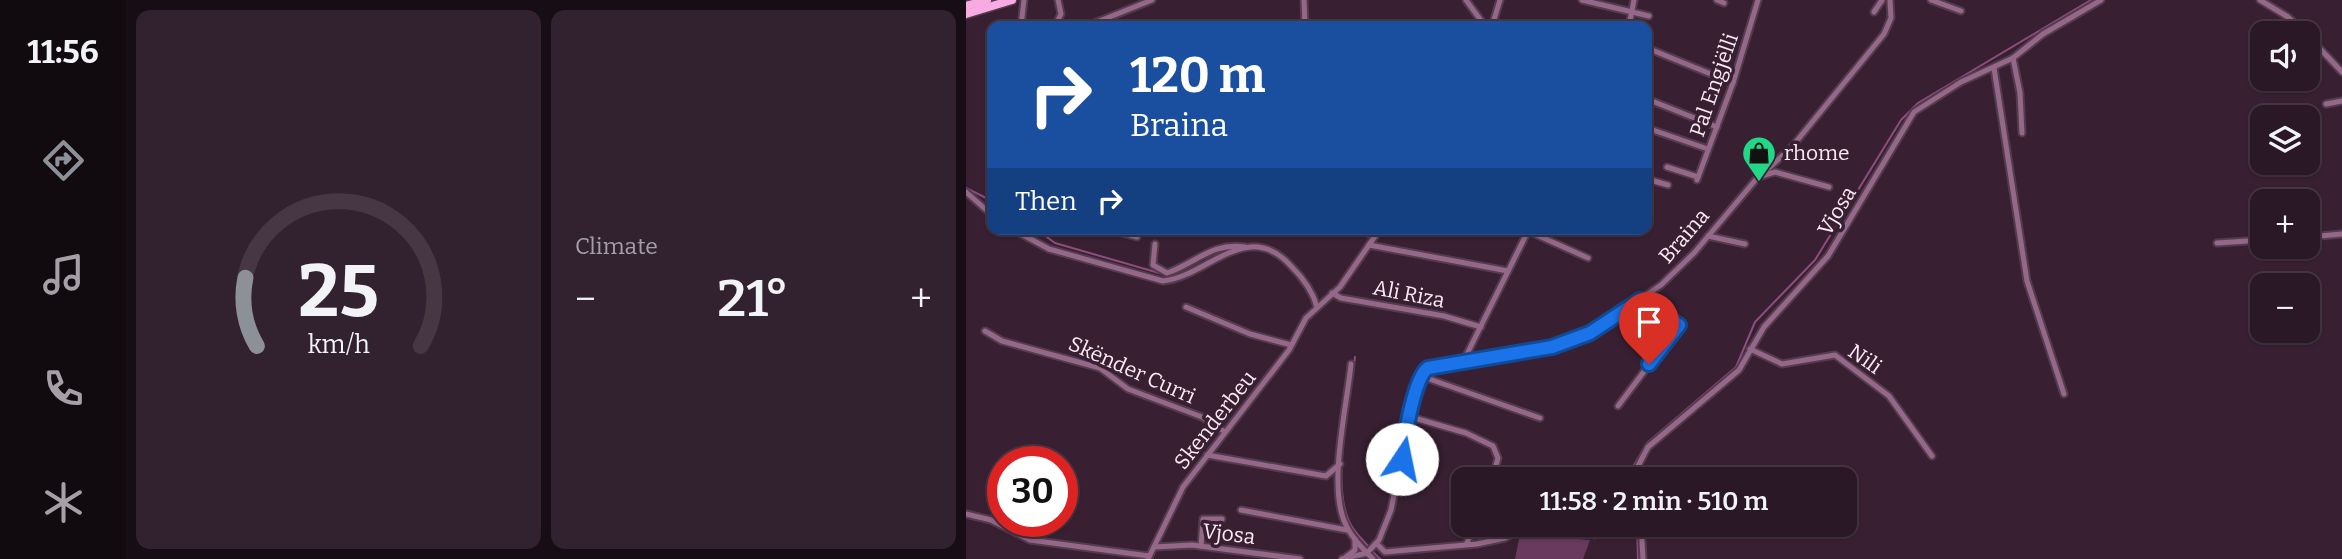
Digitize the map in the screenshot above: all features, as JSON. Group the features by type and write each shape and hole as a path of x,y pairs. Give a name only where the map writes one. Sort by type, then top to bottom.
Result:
{"main road":[{"path":"966,13 1012,0"},
{"path":"966,6 982,1"}],"street":[{"path":"1022,21 1024,0"},
{"path":"1058,0 1061,14 1058,21"},
{"path":"1100,21 1152,0"},
{"path":"1304,0 1305,21"},
{"path":"1466,0 1481,21"},
{"path":"1494,21 1500,0"},
{"path":"1582,0 1649,16"},
{"path":"1630,21 1633,0"},
{"path":"1717,0 1724,4"},
{"name":"Pal Engjëlli","path":"1667,167 1698,179 1733,83 1758,0"},
{"path":"1874,12 1882,0"},
{"name":"Braina","path":"1421,376 1428,368 1552,347 1590,333 1661,285 1758,177 1791,148 1884,34 1891,18 1890,0"},
{"path":"1931,0 1961,11"},
{"name":"Vjosa","path":"1638,467 1648,447 1739,370 1764,327 1828,256 1914,112 1961,82 2013,58 2043,34 2101,0"},
{"path":"2260,0 2292,21"},
{"path":"2320,49 2342,72"},
{"path":"1652,50 1733,83"},
{"path":"2013,58 2020,93 2022,133"},
{"path":"1994,68 2027,281 2064,394"},
{"path":"1652,101 1717,127"},
{"path":"2326,104 2342,101"},
{"path":"1652,130 1705,148"},
{"path":"1758,177 1775,172 1829,187"},
{"path":"1652,180 1668,185"},
{"path":"966,192 987,211"},
{"path":"2320,236 2342,234"},
{"path":"1024,235 1049,249 1163,281 1175,279 1212,259 1245,247"},
{"path":"1130,235 1137,237"},
{"path":"1462,364 1526,235"},
{"path":"1540,235 1588,258"},
{"name":"Skenderbeu","path":"1149,558 1169,510 1207,455 1290,348 1306,318 1331,294 1375,236"},
{"path":"1707,236 1745,244"},
{"path":"2217,243 2250,241"},
{"path":"1155,244 1153,265 1167,273 1211,249 1226,245 1269,249 1288,262 1318,306"},
{"path":"1369,244 1508,271"},
{"name":"Ali Riza","path":"1331,294 1444,316 1481,327"},
{"path":"1618,405 1679,325 1640,300"},
{"path":"1186,307 1290,348"},
{"name":"Skënder Curri","path":"985,331 1002,341 1100,368 1128,389 1202,417 1225,432"},
{"name":"Nili","path":"1750,349 1782,363 1835,355 1889,396 1932,456"},
{"path":"1351,364 1340,464 1339,503 1354,538 1373,559"},
{"path":"1343,559 1367,553 1375,545 1391,510 1421,376 1540,418"},
{"path":"1411,418 1466,433 1493,446 1498,458 1496,467"},
{"path":"1207,455 1326,476 1340,464"},
{"path":"1241,510 1350,531"},
{"path":"966,514 991,520 1030,540 1149,558"},
{"path":"1202,546 1203,519 1222,519"},
{"path":"1467,543 1469,537"},
{"path":"1385,552 1493,541 1500,537"},
{"path":"1642,537 1643,559"},
{"path":"1343,559 1355,550 1354,538"},
{"path":"1375,545 1385,552 1389,559"},
{"name":"Vjosa","path":"1154,547 1202,546 1300,559"}],"shaded area":[{"path":"1519,537 1590,540 1583,559 1515,559"}],"waterway":[{"path":"1634,467 1647,443 1736,367 1755,322 1815,260 1901,120 1918,103 2091,0"},
{"path":"966,188 987,198"},
{"path":"1044,235 1055,243 1166,275"},
{"path":"1355,357 1343,440 1342,486 1349,521 1369,547"},
{"path":"1637,537 1638,559"},
{"path":"1372,551 1380,559"}],"place":[{"name":"rhome","path":"1759,183"}],"route":[{"path":"1402,459 1413,399 1421,376 1428,368 1552,347 1590,333 1640,300 1679,325 1649,364"}]}
